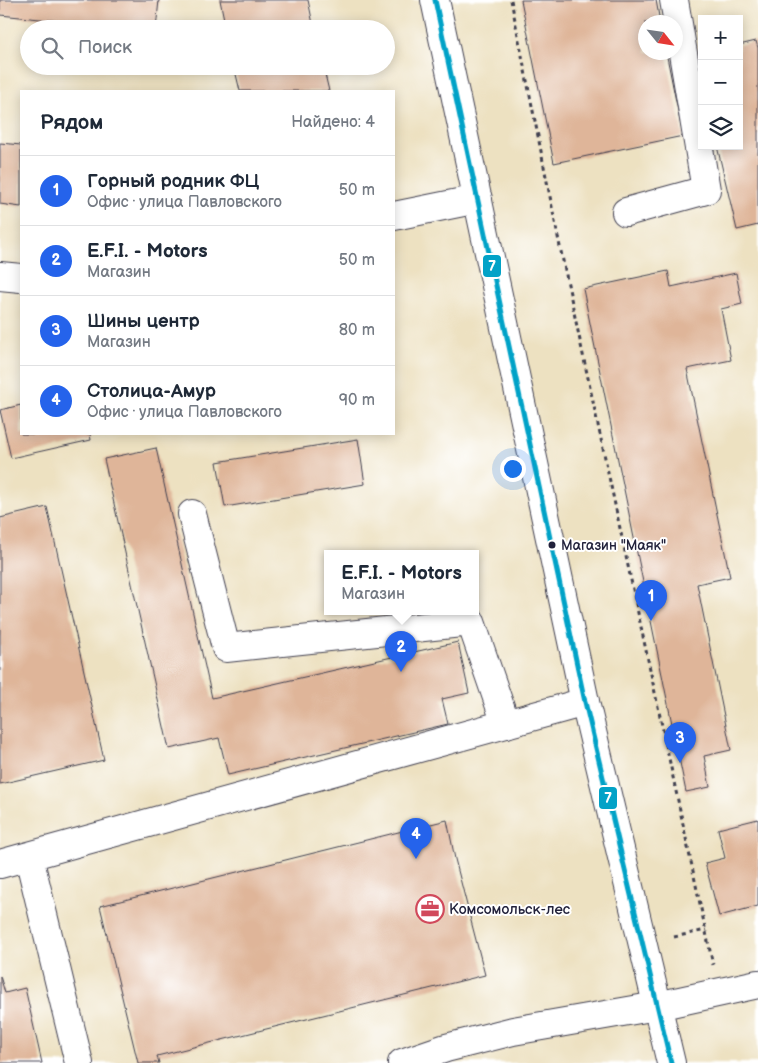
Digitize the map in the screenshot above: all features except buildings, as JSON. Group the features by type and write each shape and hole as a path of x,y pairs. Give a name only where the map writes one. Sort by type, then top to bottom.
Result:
{"street":[{"path":"435,0 585,702 671,1063"},
{"path":"626,212 706,190 674,0"},
{"path":"395,216 478,199"},
{"path":"0,276 20,278"},
{"path":"192,514 226,648 472,622 506,724"},
{"path":"0,864 585,702"},
{"path":"29,857 79,1063"},
{"path":"402,1063 446,1048 513,1031 657,1006 758,984"}],"path":[{"path":"510,0 561,252 719,992"},
{"path":"674,937 706,930"}],"transit line":[{"name":"7","path":"435,0 585,702 671,1063"}],"place":[{"name":"Магазин \"Маяк\"","path":"552,545"},
{"name":"Горный родник ФЦ","path":"651,621"},
{"name":"E.F.I. - Motors","path":"401,672"},
{"name":"Шины центр","path":"680,763"},
{"name":"Столица-Амур","path":"416,859"},
{"name":"Комсомольск-лес","path":"430,909"}]}
